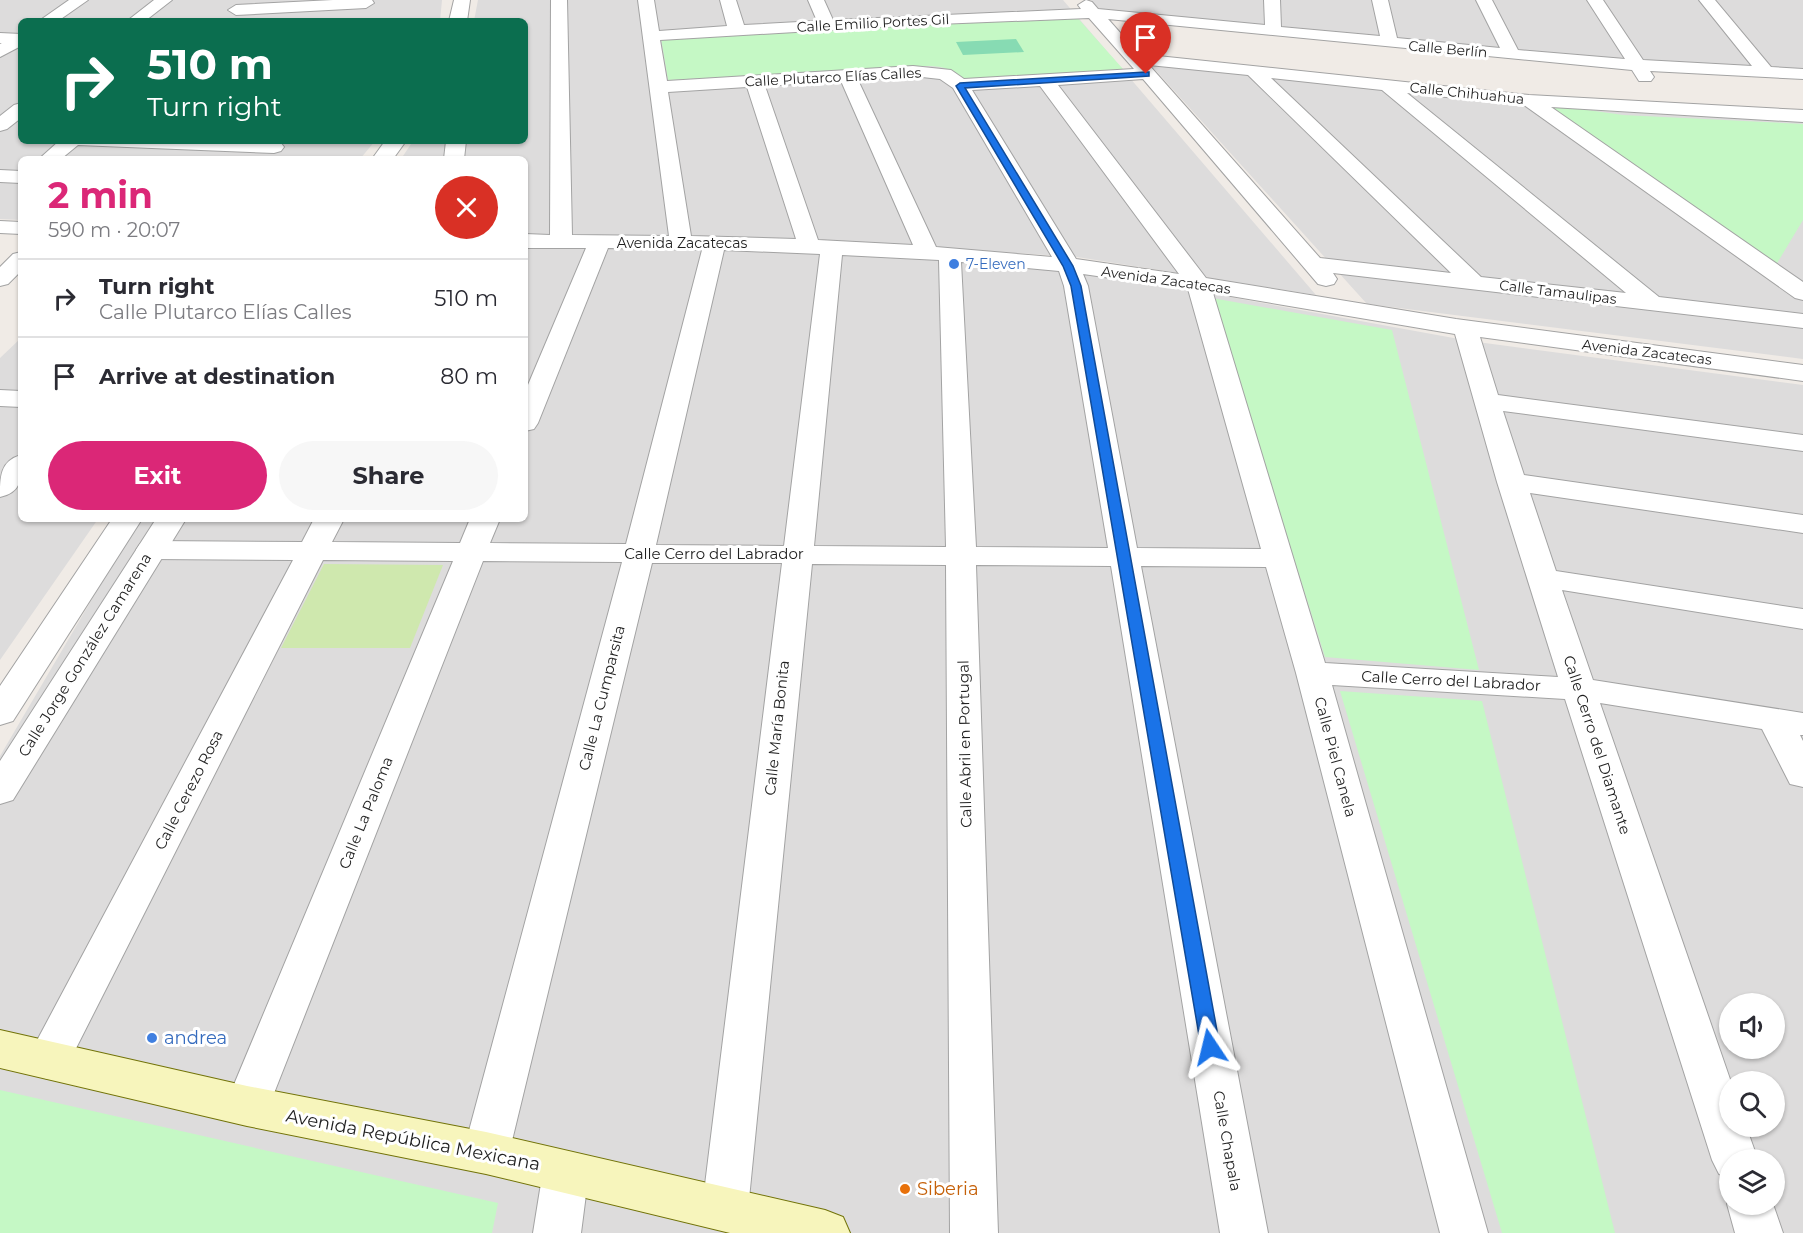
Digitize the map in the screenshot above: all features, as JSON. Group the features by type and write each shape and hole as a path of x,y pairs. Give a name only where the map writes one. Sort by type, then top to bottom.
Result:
{"main road":[{"name":"Avenida República Mexicana","path":"0,1049 247,1106 486,1153 825,1233"}],"street":[{"path":"52,18 80,0"},
{"path":"139,18 164,0"},
{"path":"459,18 462,0"},
{"path":"559,0 561,241"},
{"path":"646,0 681,242"},
{"path":"728,0 737,31"},
{"path":"816,0 827,25"},
{"path":"901,0 914,20"},
{"path":"993,0 1005,16"},
{"path":"1272,0 1273,31"},
{"path":"1380,0 1390,44"},
{"path":"1484,0 1512,55"},
{"path":"1595,0 1637,66 1668,109"},
{"path":"1707,0 1766,72"},
{"path":"226,18 242,5 366,2 362,18"},
{"path":"1088,7 1222,157 1351,310"},
{"name":"Calle Emilio Portes Gil","path":"652,36 1005,16 1088,7"},
{"name":"Calle Berlín","path":"1088,7 1206,25 1390,44 1637,66 1803,74"},
{"path":"1190,8 1206,25"},
{"path":"0,38 18,39"},
{"path":"0,52 18,40"},
{"name":"Calle Chihuahua","path":"1132,58 1529,100 1803,116"},
{"path":"1251,69 1473,282"},
{"name":"Calle Plutarco Elías Calles","path":"659,87 929,71 945,74 960,86"},
{"path":"960,86 1146,74"},
{"name":"Calle Abril en Portugal","path":"847,75 938,254 961,556 974,1233"},
{"path":"1045,80 1198,283"},
{"path":"754,81 820,246"},
{"path":"1386,84 1652,303"},
{"name":"Calle Chapala","path":"960,86 1068,266 1076,286 1244,1233"},
{"path":"1529,100 1797,289 1803,262"},
{"path":"0,125 18,111"},
{"path":"53,156 67,144"},
{"path":"154,144 271,149"},
{"path":"384,156 394,144"},
{"path":"0,176 18,177"},
{"path":"0,227 18,228"},
{"name":"Avenida Zacatecas","path":"528,241 715,242 820,246 1068,266 1198,283 1465,328 1803,373"},
{"path":"528,416 600,242"},
{"name":"Calle La Cumparsita","path":"486,1153 639,553 715,242"},
{"name":"Calle María Bonita","path":"724,1209 796,554 820,246"},
{"path":"0,279 18,262"},
{"name":"Calle Tamaulipas","path":"1313,264 1803,321"},
{"name":"Calle Piel Canela","path":"1198,283 1312,673 1464,1233"},
{"name":"Calle Cerro del Diamante","path":"1465,328 1511,482 1578,689 1731,1149"},
{"path":"0,398 18,399"},
{"path":"1487,401 1803,443"},
{"path":"0,489 18,468"},
{"path":"1511,482 1803,524"},
{"path":"0,713 125,522"},
{"name":"Calle Jorge González Camarena","path":"0,791 169,522"},
{"name":"Calle Cerezo Rosa","path":"48,1061 328,522"},
{"name":"Calle La Paloma","path":"247,1106 484,522"},
{"name":"Calle Cerro del Labrador","path":"151,550 1277,558"},
{"path":"1542,578 1803,618"},
{"name":"Calle Cerro del Labrador","path":"1312,673 1578,689 1789,722"},
{"path":"1789,722 1803,775"},
{"path":"557,1233 566,1171"},
{"path":"1753,1215 1759,1233"}],"shaded area":[{"path":"0,0 442,0 440,18 18,18 18,144 372,144 362,156 18,156 18,220 0,219"},
{"path":"478,0 1063,0 1316,295 1077,257 787,238 528,237 528,156 403,156 411,144 528,144 528,18 475,18"},
{"path":"1091,0 1803,0 1803,71 1651,64 1102,12"},
{"path":"1149,63 1600,111 1803,122 1803,359 1367,304"},
{"path":"528,246 808,247 1193,283 1463,1233 0,1233 0,756 137,522 528,522"},
{"path":"1213,294 1470,341 1803,385 1803,1233 1481,1233"},
{"path":"18,341 18,522 96,522 0,660 0,358"}],"green space":[{"path":"1075,15 1123,69 960,80 944,68 922,66 668,80 661,38"},
{"path":"1016,39 1024,52 963,55 956,42"},
{"path":"1538,103 1623,115 1803,124 1803,220 1773,270"},
{"path":"1212,298 1392,330 1479,670 1325,657"},
{"path":"324,564 443,565 410,648 281,648"},
{"path":"1340,691 1482,701 1615,1233 1502,1233"},
{"path":"0,1090 498,1203 492,1233 0,1233"}],"place":[{"name":"7-Eleven","path":"954,264"},
{"name":"andrea","path":"152,1038"},
{"name":"Siberia","path":"905,1189"}],"route":[{"path":"1146,74 960,86 1068,266 1076,286 1210,1047"}]}
